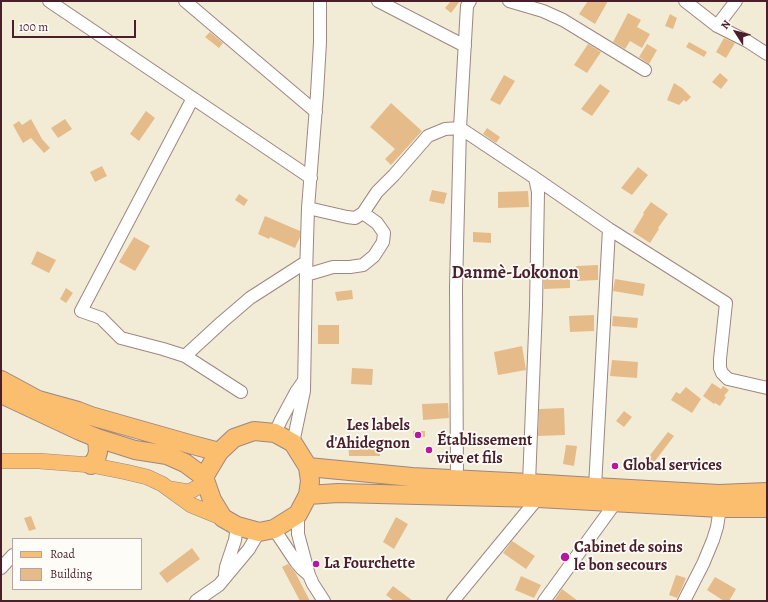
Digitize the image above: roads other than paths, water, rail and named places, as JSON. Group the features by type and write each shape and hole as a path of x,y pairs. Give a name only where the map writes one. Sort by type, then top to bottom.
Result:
{"highway":[{"path":"1,380 38,400 219,452"},
{"path":"1,394 80,432 135,450 168,455 185,463 205,480 212,500 230,522 266,530 298,514 308,495 310,481 308,467 293,443 275,433 254,431 234,438 219,452 205,480"},
{"path":"91,465 96,459 98,452 97,438"},
{"path":"308,467 456,480 718,494 767,495"},
{"path":"308,495 338,493 538,498 720,508 767,495"}],"main road":[{"path":"1,461 39,461 91,465 147,477 162,484 191,505 230,522"},
{"path":"168,488 189,492 205,480"}],"street":[{"path":"49,1 311,178"},
{"path":"185,1 316,112"},
{"path":"293,443 304,391 308,208 316,112 320,42 320,1"},
{"path":"378,1 464,46"},
{"path":"509,1 543,6 562,20 645,70"},
{"path":"685,1 717,26 767,54"},
{"path":"717,26 736,1"},
{"path":"456,480 456,287 460,128 464,46 468,3"},
{"path":"193,98 81,310 101,318 121,338 185,356 241,392"},
{"path":"308,208 355,218 363,213 377,192 428,136 444,129 460,128 609,229 726,303 720,358 720,368 722,373 728,379 767,388"},
{"path":"529,483 536,307 538,192 535,178"},
{"path":"306,275 333,267 363,265 374,256 383,242 384,233 377,223 363,213"},
{"path":"595,487 609,229"},
{"path":"185,356 250,298 306,262"},
{"path":"1,370 14,378 38,400"},
{"path":"275,433 292,398 303,382"},
{"path":"453,601 538,498"},
{"path":"544,601 616,502"},
{"path":"684,601 703,564 713,540 720,508"},
{"path":"298,514 298,534 310,575 313,584 324,601"},
{"path":"225,578 226,567 235,540 230,522"},
{"path":"196,601 219,585 266,530 302,569 310,575"},
{"path":"1,568 12,556"}],"place":[{"name":"Les labels d'Ahidegnon","path":"418,435"},
{"name":"Établissement vive et fils","path":"429,450"},
{"name":"Global services","path":"615,466"},
{"name":"Cabinet de soins le bon secours","path":"565,557"},
{"name":"La Fourchette","path":"316,564"}],"district":[{"name":"Danmè-Lokonon","path":"515,274"}]}
